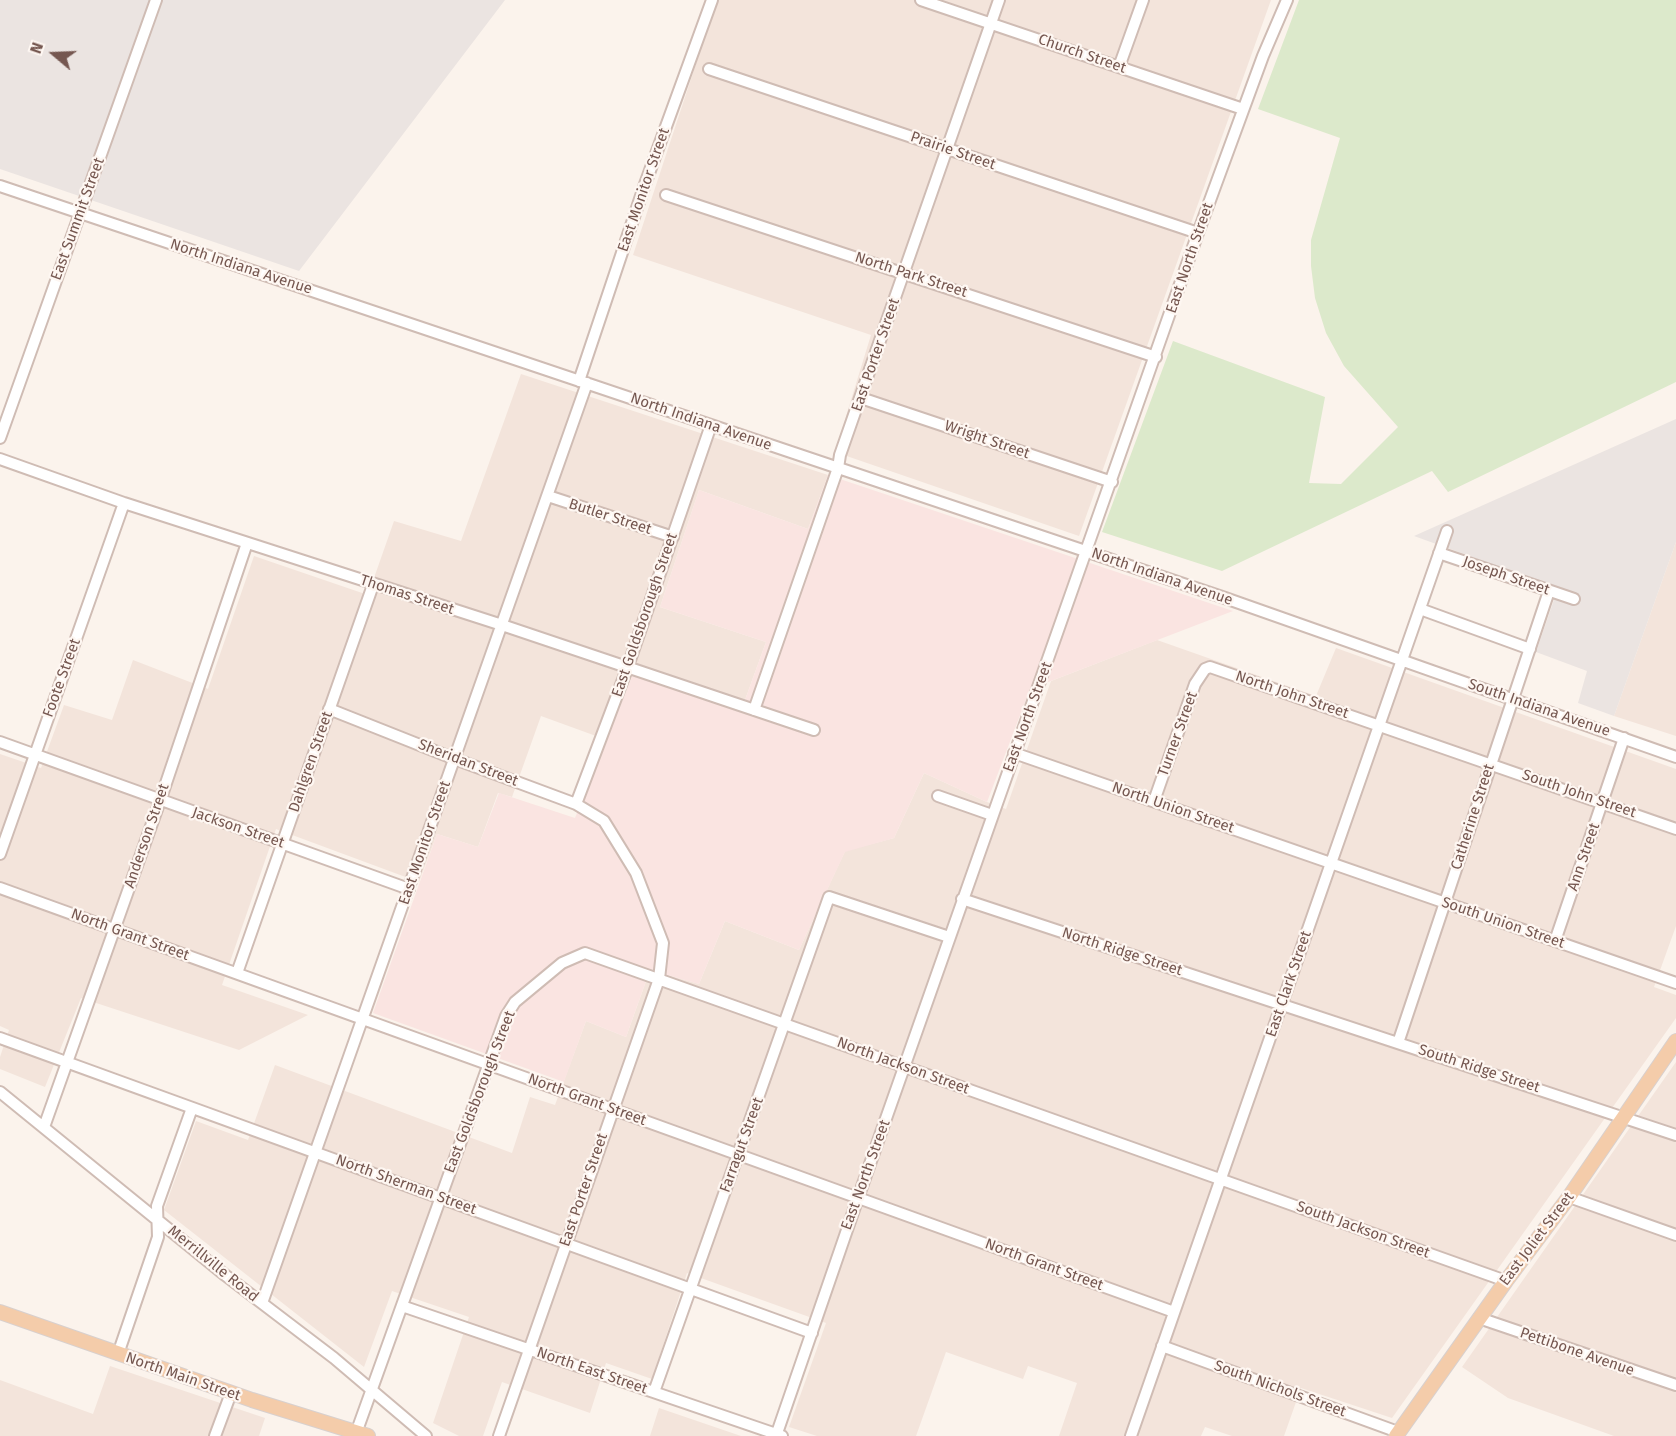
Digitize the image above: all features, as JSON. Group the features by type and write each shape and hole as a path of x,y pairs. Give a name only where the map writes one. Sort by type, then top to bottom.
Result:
{"main road":[{"name":"East Joliet Street","path":"1397,1434 1569,1197 1676,1041"},
{"name":"North Main Street","path":"0,1312 231,1393 360,1435"}],"street":[{"name":"East Summit Street","path":"0,438 156,0"},
{"name":"East Monitor Street","path":"262,1303 548,496 644,187 712,0"},
{"name":"Church Street","path":"921,0 1242,109"},
{"name":"East Porter Street","path":"754,710 838,468 840,455 999,0"},
{"path":"1119,67 1143,0"},
{"name":"East North Street","path":"778,1435 962,899 1112,482 1198,233 1242,109 1287,0"},
{"name":"Prairie Street","path":"709,69 1198,233"},
{"name":"North Indiana Avenue","path":"0,186 1402,660"},
{"name":"North Park Street","path":"666,195 1156,357"},
{"name":"Wright Street","path":"861,398 1112,482"},
{"name":"East Goldsborough Street","path":"576,804 627,669 711,425"},
{"name":"Thomas Street","path":"0,459 124,503 502,625 627,669 814,730"},
{"name":"Butler Street","path":"548,496 673,537"},
{"name":"Foote Street","path":"0,854 124,503"},
{"name":"East Clark Street","path":"1131,1436 1447,531"},
{"name":"Anderson Street","path":"44,1128 160,801 247,543"},
{"name":"Joseph Street","path":"1439,553 1574,599"},
{"name":"Dahlgren Street","path":"237,973 373,585"},
{"name":"Catherine Street","path":"1398,1043 1549,591"},
{"path":"1419,609 1530,649"},
{"name":"South Indiana Avenue","path":"1402,660 1676,757"},
{"name":"North John Street","path":"1205,669 1210,667 1220,669 1379,725"},
{"name":"Turner Street","path":"1154,801 1196,684 1205,669"},
{"name":"Sheridan Street","path":"329,709 576,804 604,821 636,873 663,943"},
{"name":"South John Street","path":"1379,725 1676,828"},
{"name":"Ann Street","path":"1555,941 1624,738"},
{"name":"Jackson Street","path":"0,742 409,888"},
{"name":"North Union Street","path":"1014,753 1331,863"},
{"path":"938,796 992,816"},
{"name":"South Union Street","path":"1331,863 1676,983"},
{"name":"North Grant Street","path":"0,888 1174,1312"},
{"name":"Farragut Street","path":"654,1392 829,897 950,937"},
{"name":"North Ridge Street","path":"962,899 1281,1005"},
{"name":"East Porter Street","path":"498,1436 659,979 663,943"},
{"name":"East Goldsborough Street","path":"360,1435 371,1390 506,1016 515,1002 562,963 585,953"},
{"name":"North Jackson Street","path":"585,953 1221,1179"},
{"name":"South Ridge Street","path":"1281,1005 1676,1135"},
{"name":"North Sherman Street","path":"0,1038 812,1333"},
{"name":"Merrillville Road","path":"0,1092 262,1303 334,1358 426,1436"},
{"path":"118,1354 158,1237 157,1206 192,1108"},
{"name":"South Jackson Street","path":"1221,1179 1506,1281"},
{"path":"1569,1197 1676,1235"},
{"name":"North East Street","path":"402,1306 778,1435"},
{"name":"Pettibone Avenue","path":"1479,1318 1676,1385"},
{"name":"South Nichols Street","path":"1162,1346 1397,1434"},
{"path":"215,1436 231,1393"}],"shaded area":[{"path":"0,0 505,0 299,271 0,169"},
{"path":"717,0 1271,0 1079,536 835,452 871,335 633,255"},
{"path":"521,374 828,475 808,529 699,490 660,607 766,642 741,711 633,674 607,740 541,716 512,797 498,793 478,847 437,834 419,882 276,829 222,985 308,1015 239,1050 81,998 45,1087 0,1069 0,1057 9,1030 0,1026 0,754 41,768 64,705 112,720 133,660 208,689 254,556 368,595 394,521 461,541"},
{"path":"1676,419 1676,542 1614,716 1578,703 1587,671 1536,652 1558,588 1414,536"},
{"path":"828,475 1233,611 1030,689 987,802 924,773 894,838 845,852 799,950 725,921 699,984 650,970 626,1037 586,1021 564,1082 373,1013 437,834 478,847 499,793 575,818 633,674 741,711 766,642 660,607 699,490 808,529"},
{"path":"1676,542 1676,736 1614,716"},
{"path":"1157,640 1316,696 1336,648 1676,769 1676,926 1654,987 1676,995 1676,1018 1392,1418 1301,1388 1284,1436 1232,1436 1205,1427 1201,1436 1059,1436 1077,1383 1028,1366 1023,1379 946,1352 916,1436 817,1436 789,1427 826,1323 687,1273 652,1379 606,1363 590,1413 502,1382 483,1436 459,1436 433,1423 469,1317 392,1291 364,1367 164,1210 196,1121 248,1140 275,1065 512,1153 530,1097 555,1105 586,1021 626,1037 650,970 699,984 725,921 799,950 845,851 894,838 924,773 1006,809 1051,681"},
{"path":"1676,1062 1676,1436 1614,1436 1508,1398 1462,1367"},
{"path":"110,1366 265,1418 259,1436 0,1436 0,1380 93,1414"},
{"path":"659,1408 741,1436 650,1436"}],"green space":[{"path":"1299,0 1676,0 1676,382 1448,492 1432,471 1222,571 1102,532 1173,341 1325,397 1309,483 1341,484 1398,427 1344,366 1326,333 1315,298 1311,240 1340,138 1258,109"}]}
